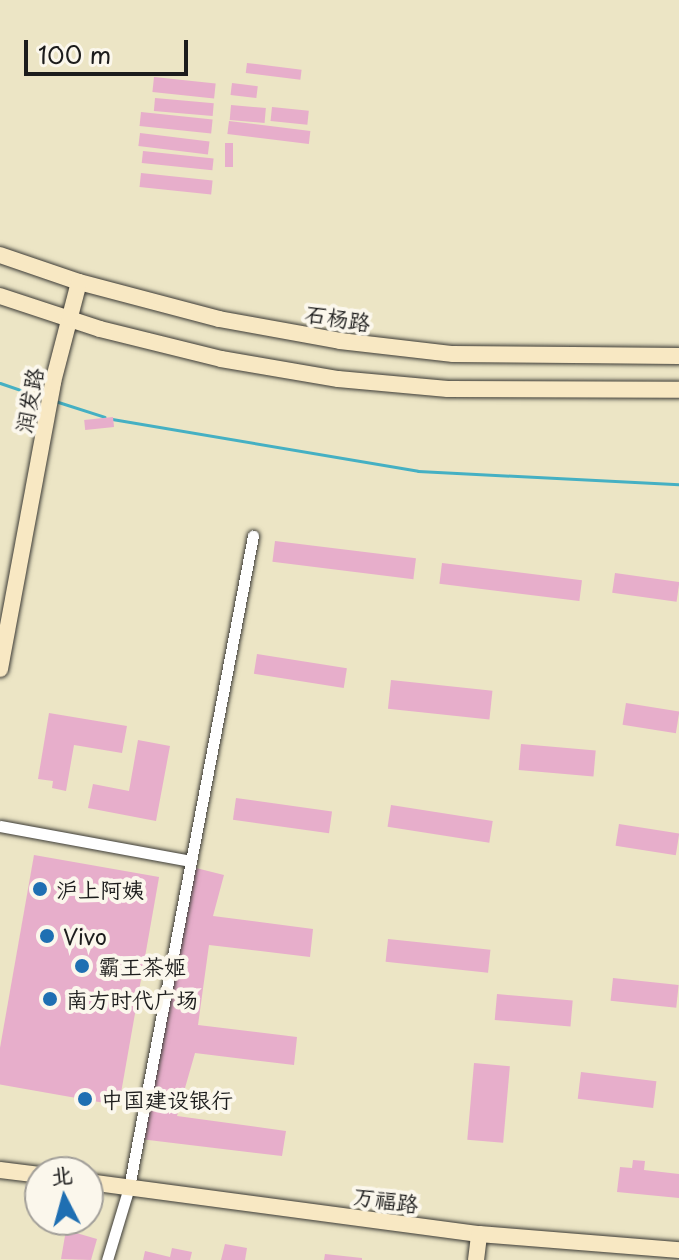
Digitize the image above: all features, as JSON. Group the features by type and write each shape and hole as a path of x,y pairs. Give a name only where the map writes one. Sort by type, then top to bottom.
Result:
{"main road":[{"name":"石杨路","path":"0,255 79,282 219,319 340,341 453,354 679,356"},
{"name":"润发路","path":"0,669 53,382 79,282"},
{"path":"0,296 68,319 221,359 338,379 448,389 679,390"},
{"path":"0,1170 24,1173"},
{"name":"万福路","path":"104,1184 479,1234 679,1250"},
{"path":"476,1260 479,1234"}],"street":[{"path":"107,1260 129,1187 253,536"},
{"path":"0,826 191,861"}],"building":[{"path":"247,63 302,70 300,80 246,73"},
{"path":"154,77 216,83 214,98 152,92"},
{"path":"232,83 258,86 256,98 231,95"},
{"path":"155,98 214,103 213,116 154,111"},
{"path":"231,105 266,108 265,123 230,120"},
{"path":"272,107 309,111 307,125 271,121"},
{"path":"141,112 213,120 211,133 140,126"},
{"path":"229,121 310,131 309,144 227,134"},
{"path":"140,133 209,142 208,154 138,146"},
{"path":"225,143 233,143 233,167 225,167"},
{"path":"143,151 214,158 212,170 142,163"},
{"path":"141,173 213,181 211,194 140,187"},
{"path":"113,417 114,427 85,430 84,420"},
{"path":"275,541 416,558 413,579 272,562"},
{"path":"442,563 582,580 579,601 439,584"},
{"path":"615,573 679,582 677,602 612,593"},
{"path":"257,654 347,668 344,688 254,674"},
{"path":"391,680 492,691 489,720 388,709"},
{"path":"626,703 679,711 676,733 623,725"},
{"path":"49,713 127,726 122,753 74,745 66,791 52,788 53,781 38,779"},
{"path":"138,740 170,746 156,821 88,808 93,784 129,791"},
{"path":"521,744 596,751 593,776 519,770"},
{"path":"236,798 332,811 329,833 233,820"},
{"path":"391,805 493,821 489,843 388,827"},
{"path":"619,824 679,834 676,855 616,846"},
{"path":"34,855 159,877 119,1106 0,1085 0,1048"},
{"path":"196,868 224,875 213,916 313,929 310,957 209,945 198,1025 297,1037 294,1065 195,1053 177,1116 286,1131 282,1156 140,1139"},
{"path":"388,939 490,950 488,973 386,962"},
{"path":"613,978 679,985 676,1008 611,1001"},
{"path":"497,994 573,1001 570,1027 495,1020"},
{"path":"474,1063 510,1066 503,1143 467,1140"},
{"path":"581,1072 656,1081 653,1108 578,1099"},
{"path":"633,1160 645,1161 644,1170 679,1174 679,1198 617,1192 620,1167 632,1168"},
{"path":"65,1236 97,1239 91,1260 61,1259"},
{"path":"225,1244 247,1248 245,1260 221,1260"},
{"path":"172,1248 192,1252 190,1260 143,1260 145,1251 170,1257"},
{"path":"325,1254 362,1258 362,1260 324,1260"}],"waterway":[{"path":"0,383 44,398"},
{"path":"55,401 105,417"},
{"path":"112,419 418,471 679,484"}],"place":[{"name":"沪上阿姨","path":"40,889"},
{"name":"Vivo","path":"47,936"},
{"name":"霸王茶姬","path":"82,966"},
{"name":"南方时代广场","path":"50,999"},
{"name":"中国建设银行","path":"85,1099"}]}
